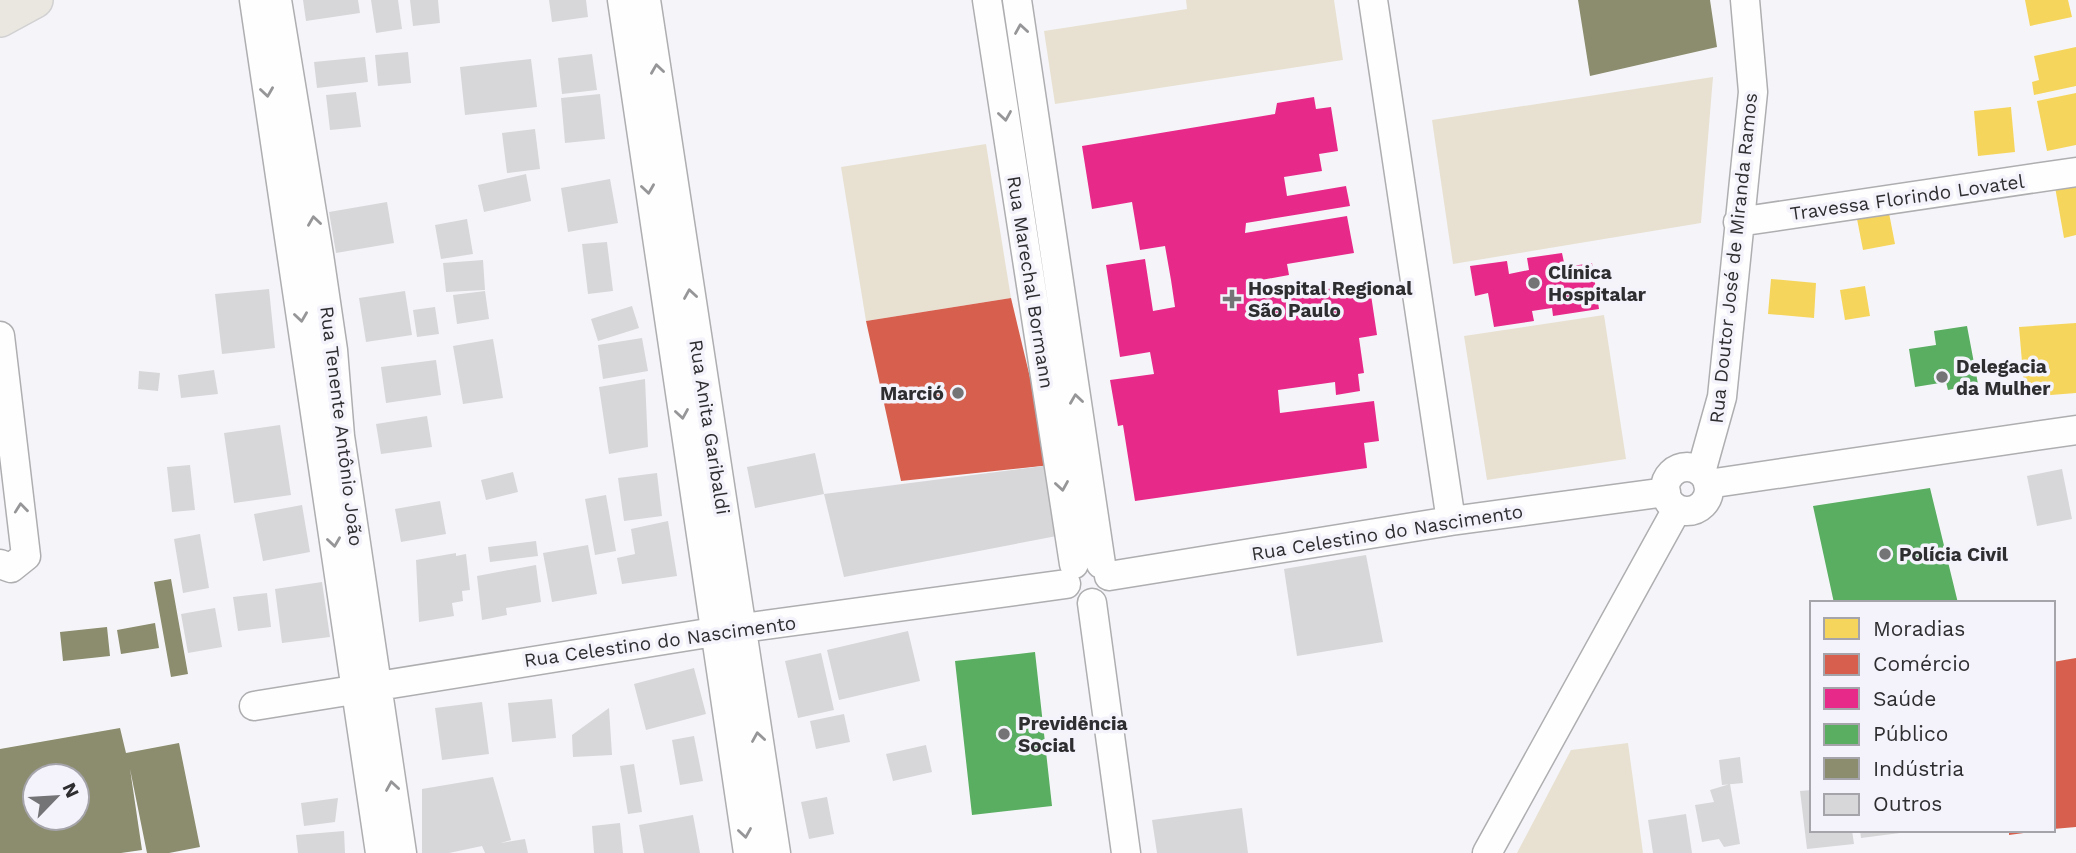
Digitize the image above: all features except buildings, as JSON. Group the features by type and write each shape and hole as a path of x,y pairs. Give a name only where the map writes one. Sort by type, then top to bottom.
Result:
{"main road":[{"path":"0,19 35,0"}],"street":[{"name":"Rua Tenente Antônio João","path":"254,0 271,37 306,257 329,438 366,686 402,853"},
{"name":"Rua Tenente Antônio João","path":"271,37 278,0"},
{"name":"Rua Anita Garibaldi","path":"622,0 639,31"},
{"name":"Rua Anita Garibaldi","path":"646,0 639,31 687,363 751,781 776,853"},
{"name":"Rua Marechal Bormann","path":"987,0 1026,254 1069,440"},
{"name":"Rua Marechal Bormann","path":"1017,0 1054,250 1069,440 1087,572"},
{"path":"1373,0 1451,521"},
{"name":"Rua Doutor José de Miranda Ramos","path":"1672,500 1692,511 1708,498 1704,478 1722,397 1753,92 1745,0"},
{"path":"998,71 1027,66"},
{"name":"Travessa Florindo Lovatel","path":"1738,222 2076,172"},
{"path":"1026,254 1054,250"},
{"path":"0,335 8,452 26,556 11,568 0,564"},
{"path":"1704,478 2076,430"},
{"path":"1487,853 1672,500"},
{"name":"Rua Celestino do Nascimento","path":"254,706 1087,572 1451,521 1672,500"},
{"path":"1087,572 1104,596 1092,603 1126,853"},
{"name":"Rua Tenente Antônio João","path":"366,686 380,853"},
{"name":"Rua Anita Garibaldi","path":"748,853 751,781"}],"shaded area":[{"path":"1186,0 1334,0 1343,60 1055,104 1044,31 1187,9"},
{"path":"1713,77 1701,223 1453,264 1432,120"},
{"path":"986,144 1011,298 866,321 841,167"},
{"path":"1604,315 1626,459 1487,480 1464,336"},
{"path":"1628,743 1643,853 1517,853 1571,750"}],"place":[{"name":"Clínica Hospitalar","path":"1534,283"},
{"name":"Hospital Regional São Paulo","path":"1232,299"},
{"name":"Delegacia da Mulher","path":"1942,377"},
{"name":"Marció","path":"958,393"},
{"name":"Polícia Civil","path":"1885,554"},
{"name":"Previdência Social","path":"1004,734"}]}
